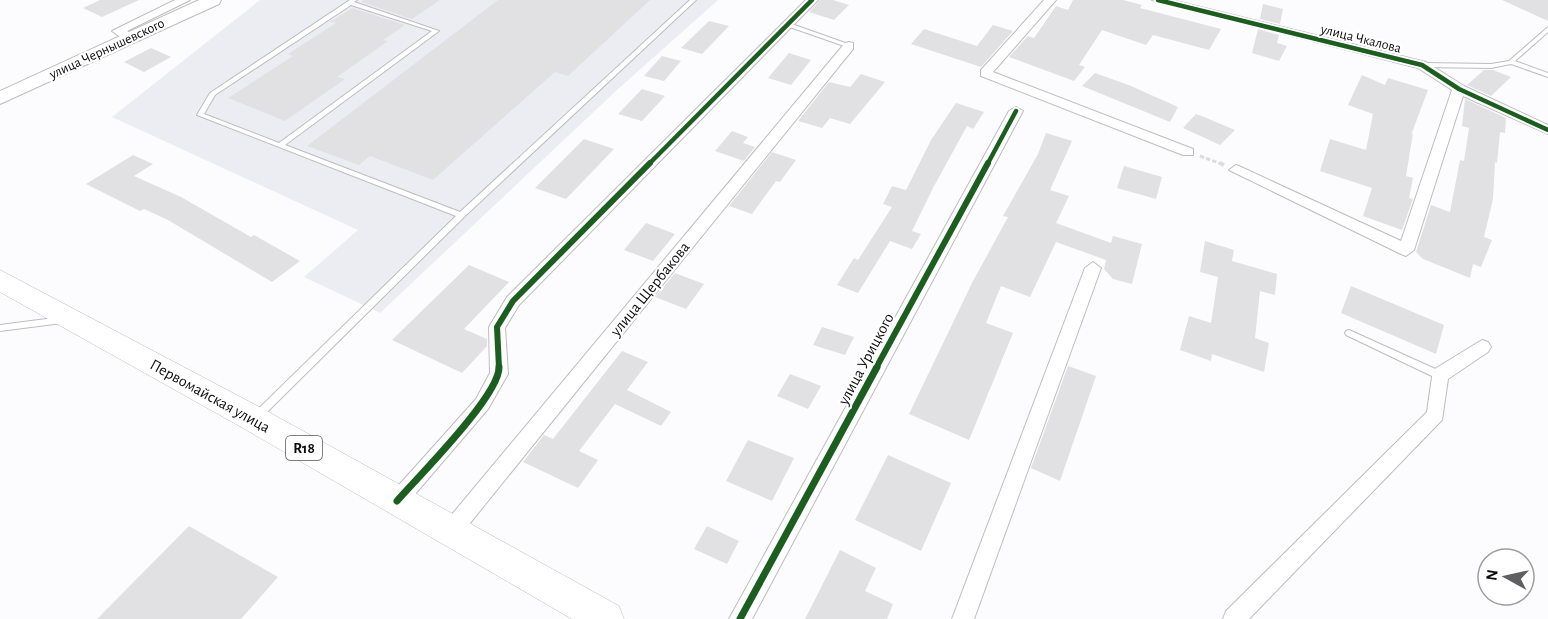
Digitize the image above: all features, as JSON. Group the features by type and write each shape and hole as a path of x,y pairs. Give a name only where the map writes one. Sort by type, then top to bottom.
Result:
{"main road":[{"name":"улица Чернышевского","path":"0,98 213,0"},
{"name":"Первомайская улица","path":"0,280 254,419 606,619"}],"street":[{"path":"130,38 118,31 184,0"},
{"path":"397,501 482,404 499,374 497,327 513,301 812,0"},
{"path":"1050,0 985,73 1188,152"},
{"name":"улица Чкалова","path":"1158,0 1422,65 1459,89 1548,130"},
{"name":"улица Щербакова","path":"451,531 849,46"},
{"path":"1236,170 1406,250 1459,89"},
{"name":"улица Урицкого","path":"740,619 1016,111"},
{"path":"963,619 1093,268"},
{"path":"1234,619 1436,415 1439,375 1482,347"}],"lane":[{"path":"254,419 461,215 693,0"},
{"path":"280,145 436,31 353,2 212,94 200,115 461,215"},
{"path":"786,24 849,46"},
{"path":"1422,65 1491,66 1511,62 1548,29"},
{"path":"1511,62 1548,75"},
{"path":"0,328 68,319"},
{"path":"1349,333 1439,375"}],"path":[{"path":"1188,152 1236,170"}],"shaded area":[{"path":"260,0 718,0 617,90 380,313 304,277 358,230 112,117"}],"building":[{"path":"100,0 139,0 102,17 83,8"},
{"path":"364,0 440,0 412,19 361,2"},
{"path":"498,0 650,0 568,76 555,72 433,180 370,156 359,165 307,146"},
{"path":"820,0 833,0 849,5 834,20 809,12"},
{"path":"1073,0 1123,0 1142,5 1140,8 1221,29 1209,50 1153,35 1146,45 1102,30 1079,65 1085,67 1074,81 1009,57 1028,36 1034,38 1056,6 1068,10"},
{"path":"1502,0 1548,0 1548,21"},
{"path":"1263,4 1283,9 1280,24 1260,19"},
{"path":"352,8 405,25 383,40 388,41 337,77 345,79 285,121 228,98 293,56 288,54 336,23 330,22"},
{"path":"709,21 729,26 702,54 681,48"},
{"path":"993,25 1013,31 981,67 911,44 924,29 977,46"},
{"path":"1258,29 1279,35 1277,43 1287,46 1279,61 1252,53"},
{"path":"151,48 171,57 144,72 124,62"},
{"path":"789,53 811,60 791,85 768,78"},
{"path":"662,56 681,61 664,81 644,76"},
{"path":"1484,70 1493,70 1511,77 1491,96 1467,85"},
{"path":"1095,73 1178,107 1170,122 1082,86"},
{"path":"861,74 885,82 850,124 830,118 822,128 798,121 829,82 850,87"},
{"path":"1362,75 1385,85 1388,78 1428,90 1411,135 1413,133 1406,176 1413,178 1409,198 1413,199 1402,230 1363,216 1372,188 1320,171 1330,139 1366,150 1373,114 1348,105"},
{"path":"642,89 665,96 642,121 618,114"},
{"path":"1465,99 1506,118 1505,133 1500,132 1497,163 1495,162 1493,199 1484,237 1492,240 1481,267 1473,264 1470,278 1423,259 1416,252 1431,205 1450,212 1460,160 1464,161 1469,128 1462,126"},
{"path":"956,103 984,112 973,129 967,126 933,188 912,231 921,234 912,249 890,241 858,293 837,285 854,258 858,260 892,207 883,204 892,186 906,190 931,140"},
{"path":"1196,114 1235,130 1220,145 1183,128"},
{"path":"732,131 748,137 743,143 755,147 744,161 715,151"},
{"path":"1046,133 1072,141 1050,190 1069,196 1056,223 1111,243 1113,236 1142,244 1132,284 1113,279 1104,269 1106,260 1056,242 1030,297 1001,286 986,323 1013,333 969,440 909,414 972,283 1008,217 1003,216 1038,154"},
{"path":"584,139 614,149 566,199 535,188"},
{"path":"772,152 796,160 780,182 776,181 752,214 729,206"},
{"path":"133,155 153,164 134,176 181,197 251,237 254,235 300,261 272,282 168,220 144,209 140,211 86,184"},
{"path":"1124,166 1162,177 1156,199 1117,188"},
{"path":"646,223 675,234 653,261 624,250"},
{"path":"1205,241 1234,250 1232,261 1277,274 1275,295 1260,291 1255,338 1269,343 1264,372 1212,354 1211,361 1180,350 1189,316 1211,323 1218,277 1200,272"},
{"path":"469,265 509,282 464,329 487,339 487,346 462,373 392,340"},
{"path":"675,273 704,284 686,309 655,297"},
{"path":"1351,286 1444,325 1436,354 1341,313"},
{"path":"822,327 854,337 845,355 813,345"},
{"path":"622,351 648,362 627,390 671,412 661,426 615,404 579,451 598,460 578,488 523,462 544,435 553,439"},
{"path":"1068,366 1096,376 1060,481 1031,468"},
{"path":"790,374 821,386 808,409 777,396"},
{"path":"748,440 794,458 772,501 726,481"},
{"path":"888,455 951,483 921,551 855,520"},
{"path":"189,526 278,577 241,619 97,619"},
{"path":"707,526 739,541 727,564 694,549"},
{"path":"840,550 876,568 865,591 893,604 887,619 805,619"}],"cycle path":[{"path":"397,501 482,404 499,374 497,327 513,301 812,0"},
{"path":"1158,0 1422,65 1459,89 1548,130"},
{"path":"740,619 1016,111"}]}
